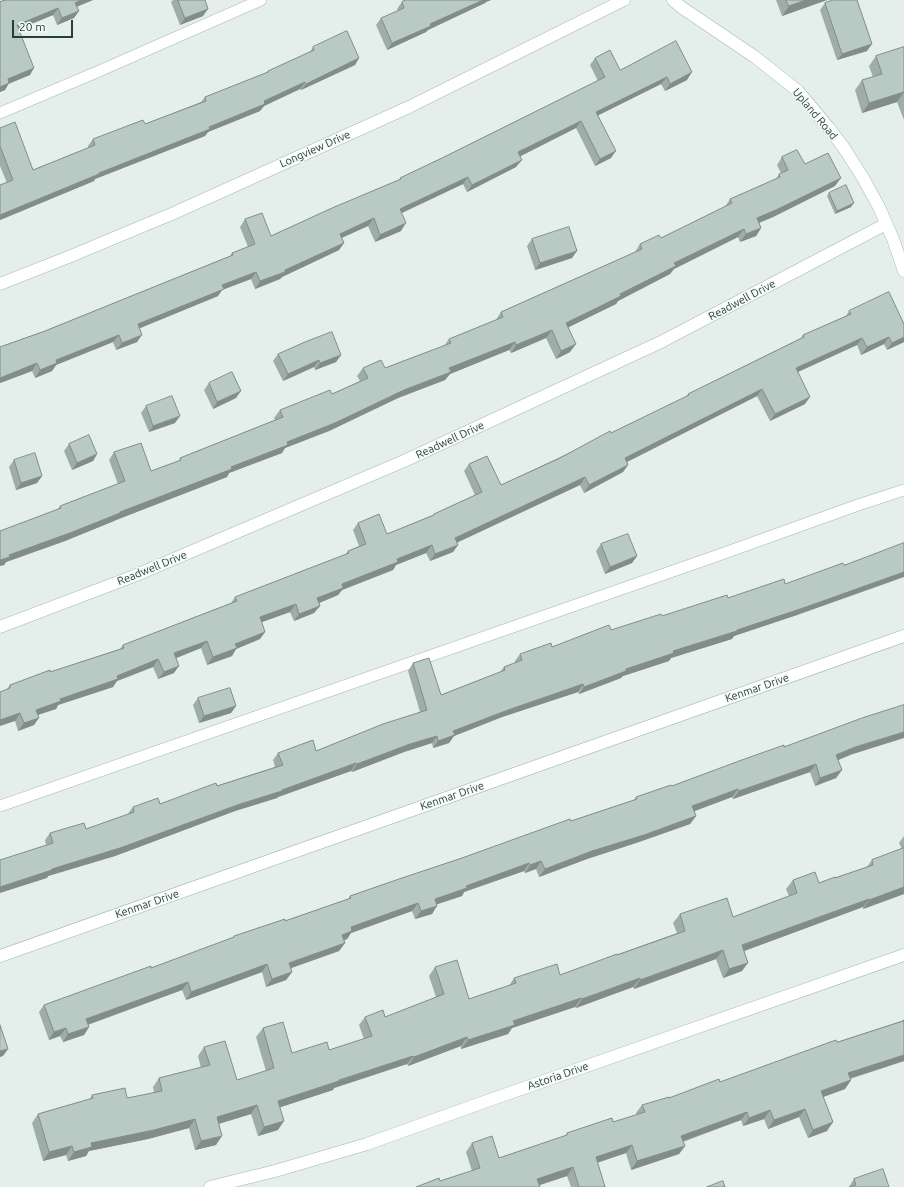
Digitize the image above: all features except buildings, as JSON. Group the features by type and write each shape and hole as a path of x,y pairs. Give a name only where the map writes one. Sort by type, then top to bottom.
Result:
{"street":[{"name":"Longview Drive","path":"0,284 174,213 409,107 624,0"},
{"name":"Upland Road","path":"673,0 755,57 798,91 844,148 879,207 893,239 904,272"},
{"name":"Readwell Drive","path":"0,627 134,576 419,455 661,342 886,224"},
{"name":"Kenmar Drive","path":"0,956 904,636"},
{"name":"Astoria Drive","path":"210,1187 275,1171 367,1144 904,955"}],"lane":[{"path":"0,113 261,0"},
{"path":"0,806 904,490"}]}
